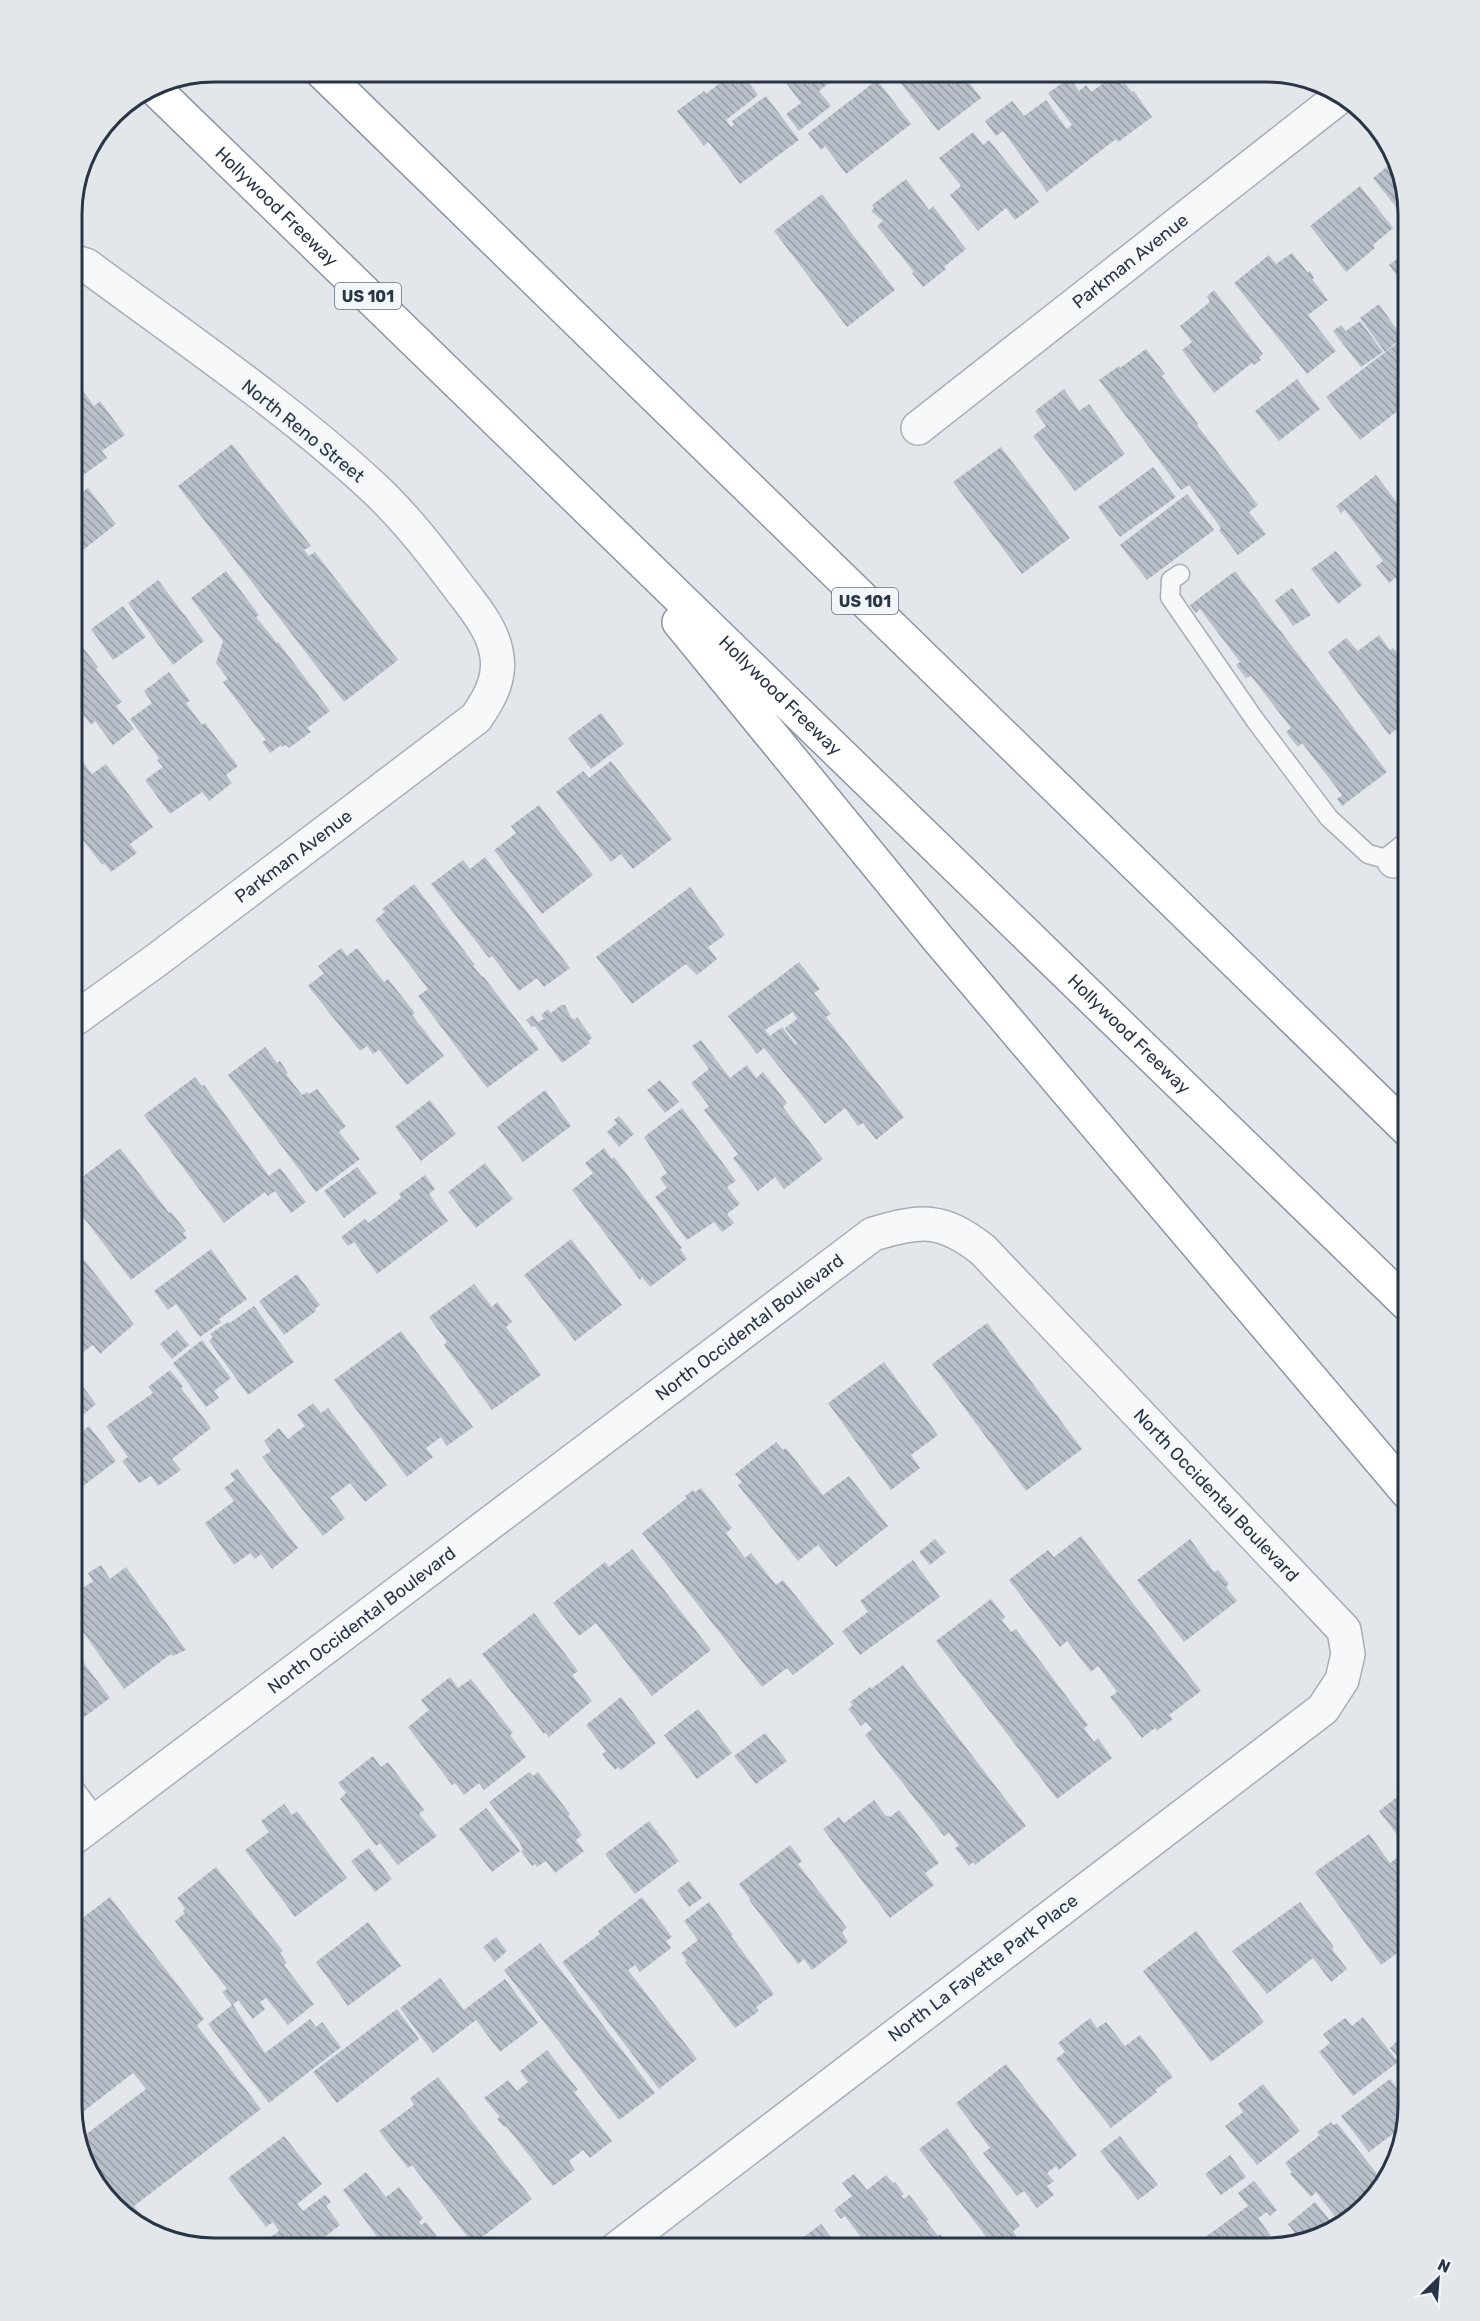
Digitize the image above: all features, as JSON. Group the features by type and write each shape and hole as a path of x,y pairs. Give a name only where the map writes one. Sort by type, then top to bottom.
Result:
{"highway":[{"name":"US 101","path":"333,83 1398,1120"},
{"name":"Hollywood Freeway","path":"161,94 1398,1295"},
{"path":"584,505 939,940 1398,1480"}],"street":[{"name":"Parkman Avenue","path":"918,428 1333,102"},
{"name":"North Reno Street","path":"83,264 316,437 376,490 429,549 486,624 496,651 497,678"},
{"name":"Parkman Avenue","path":"83,1013 476,718 489,700 497,678"},
{"name":"North Occidental Boulevard","path":"83,1831 873,1234 908,1224 930,1224 950,1229 968,1239 991,1258 1344,1630 1348,1654 1342,1680"},
{"name":"North La Fayette Park Place","path":"630,2238 1323,1709 1342,1680"}],"lane":[{"path":"1180,574 1171,580 1170,597 1255,720 1329,818 1368,854 1398,856"},
{"path":"83,1800 98,1820"}],"building":[{"path":"720,83 749,83 758,95 726,120 731,127 734,124 732,121 766,96 799,140 740,184 710,144 708,142 704,146 677,111 704,91 706,94"},
{"path":"786,83 829,83 819,91 831,106 799,131 786,114 801,103"},
{"path":"873,83 879,83 911,124 846,174 825,146 821,150 808,133"},
{"path":"900,83 969,83 981,98 938,131"},
{"path":"1063,83 1073,83 1079,91 1086,85 1091,92 1104,83 1121,83 1122,85 1125,83 1132,92 1134,91 1152,117 1118,142 1116,139 1047,192 1003,131 996,136 985,121 1012,101 1024,116 1046,100 1067,129 1072,125 1048,93"},
{"path":"973,132 983,145 989,140 1039,202 1015,220 1006,208 978,231 950,195 961,186 939,158"},
{"path":"1388,166 1395,188 1397,209 1373,178"},
{"path":"906,179 929,210 933,206 966,249 923,287 912,273 914,272 877,226 883,221 871,211 874,208 872,205"},
{"path":"1360,186 1393,228 1373,245 1375,248 1346,272 1310,226"},
{"path":"822,194 895,290 847,327 774,231"},
{"path":"1292,253 1308,273 1310,271 1314,278 1312,279 1328,300 1308,315 1336,351 1307,374 1234,283 1269,255 1276,264"},
{"path":"1398,258 1398,277 1389,265"},
{"path":"1214,290 1263,354 1259,358 1261,360 1254,365 1252,363 1214,393 1182,350 1192,342 1180,326 1210,302 1207,296"},
{"path":"1379,304 1398,331 1398,341 1385,352 1360,318"},
{"path":"1360,321 1383,352 1361,367 1333,331 1341,325 1346,331"},
{"path":"1398,343 1398,411 1360,440 1326,397"},
{"path":"1146,349 1165,374 1162,376 1197,425 1258,505 1249,512 1266,534 1238,555 1189,485 1181,490 1099,380"},
{"path":"1297,379 1320,409 1279,441 1255,411"},
{"path":"1064,389 1079,411 1089,404 1125,454 1075,491 1033,436 1046,426 1035,411"},
{"path":"83,391 94,406 100,401 125,435 102,451 107,458 83,475"},
{"path":"232,444 311,546 304,550 309,556 315,552 398,660 344,702 178,486"},
{"path":"1001,447 1070,538 1022,574 953,482"},
{"path":"1153,467 1176,497 1120,537 1098,507"},
{"path":"1376,475 1398,504 1398,579 1395,578 1389,583 1376,566 1383,561 1345,510 1341,513 1336,506"},
{"path":"88,488 116,524 83,550 83,492"},
{"path":"1187,494 1214,530 1147,580 1120,545"},
{"path":"1336,551 1362,585 1338,604 1311,569"},
{"path":"226,571 259,615 256,617 278,642 330,711 307,728 311,732 289,748 281,745 270,753 262,742 266,740 223,682 228,679 216,663 223,641 191,598"},
{"path":"1235,571 1387,772 1342,806 1337,799 1342,795 1302,743 1298,747 1286,732 1291,728 1251,676 1246,678 1236,665 1240,662 1200,609 1196,613 1190,605"},
{"path":"158,580 204,641 173,665 128,603"},
{"path":"1292,588 1311,615 1293,626 1275,600"},
{"path":"123,606 146,637 113,660 91,629"},
{"path":"1379,635 1390,650 1393,648 1398,655 1398,728 1389,735 1328,652 1346,638 1358,651"},
{"path":"83,648 98,667 96,669 122,702 116,706 134,729 113,745 95,721 91,725 83,715"},
{"path":"169,672 190,701 186,703 202,725 205,723 238,766 226,775 232,783 209,801 202,792 170,814 145,780 163,767 157,760 159,758 130,719 152,703 144,691"},
{"path":"601,713 624,744 591,769 568,738"},
{"path":"611,761 672,839 633,869 621,854 611,862 556,792 583,771 589,778"},
{"path":"83,762 92,774 106,764 153,827 130,844 137,853 111,872 104,863 102,865 83,840"},
{"path":"539,805 593,875 542,914 494,850 516,833 511,826"},
{"path":"485,857 570,968 544,987 537,978 519,991 492,956 489,958 431,884 463,860 470,869"},
{"path":"414,884 475,965 473,966 539,1049 487,1088 418,996 428,989 375,920 385,912 382,909"},
{"path":"690,887 725,935 708,947 717,959 697,975 686,964 632,1004 596,957"},
{"path":"341,948 347,956 357,948 384,982 388,979 415,1013 412,1015 444,1056 407,1085 379,1050 373,1054 367,1046 360,1051 308,986 324,973 318,966"},
{"path":"799,962 820,989 814,993 831,1014 826,1017 904,1117 876,1140 863,1123 858,1126 845,1108 825,1124 764,1048 757,1054 728,1016","holes":["793,1012 797,1019 785,1028 796,1045 782,1027 770,1036 765,1030"]},
{"path":"561,1005 565,1005 575,1020 577,1017 592,1038 588,1041 590,1043 562,1063 535,1026 532,1027 526,1020 533,1015 538,1022 544,1019 541,1015 548,1009 551,1013"},
{"path":"701,1040 730,1078 747,1065 756,1078 763,1072 787,1103 783,1107 823,1159 784,1189 775,1177 758,1191 733,1158 738,1154 704,1110 709,1106 691,1083 709,1069 692,1046"},
{"path":"265,1047 277,1063 280,1061 288,1073 286,1074 302,1095 317,1089 346,1126 339,1132 360,1159 316,1192 228,1075"},
{"path":"195,1077 202,1086 204,1085 269,1176 280,1168 306,1202 291,1213 275,1191 268,1196 265,1192 224,1223 144,1115"},
{"path":"660,1080 679,1102 665,1113 647,1090"},
{"path":"545,1090 571,1126 523,1162 497,1127"},
{"path":"430,1100 456,1134 421,1161 395,1127"},
{"path":"682,1108 736,1181 727,1187 740,1204 727,1214 734,1223 722,1232 714,1222 687,1240 655,1197 667,1188 660,1178 667,1173 644,1137"},
{"path":"619,1116 634,1134 619,1147 607,1132 617,1123 614,1120"},
{"path":"120,1148 169,1213 171,1212 186,1231 183,1233 187,1238 131,1280 83,1217 83,1177"},
{"path":"604,1148 612,1159 614,1157 682,1248 680,1249 687,1259 650,1287 642,1277 640,1280 572,1190 593,1173 585,1163"},
{"path":"485,1163 513,1199 476,1228 448,1192"},
{"path":"357,1167 377,1193 344,1218 324,1191"},
{"path":"425,1175 435,1189 429,1194 448,1221 377,1274 354,1242 348,1246 341,1237 365,1219 368,1223 401,1198 399,1194"},
{"path":"571,1239 622,1305 575,1341 524,1275"},
{"path":"211,1249 247,1299 219,1319 221,1322 200,1337 176,1304 168,1310 154,1291"},
{"path":"83,1258 134,1324 100,1354 93,1345 83,1352"},
{"path":"297,1274 320,1305 315,1309 316,1311 284,1335 259,1301"},
{"path":"474,1284 492,1307 497,1302 512,1322 506,1327 541,1375 492,1410 444,1345 447,1342 429,1317"},
{"path":"254,1306 294,1362 248,1395 209,1341 213,1337 210,1334"},
{"path":"987,1323 1082,1449 1026,1491 932,1364"},
{"path":"177,1330 189,1345 172,1359 160,1344"},
{"path":"401,1331 473,1427 447,1446 441,1437 426,1448 433,1457 407,1477 334,1380"},
{"path":"202,1340 231,1378 214,1391 219,1398 206,1407 173,1363"},
{"path":"884,1362 938,1435 911,1455 920,1468 891,1490 828,1403"},
{"path":"170,1370 211,1428 172,1459 181,1470 158,1486 151,1476 139,1483 122,1461 128,1457 106,1426 153,1393 148,1387"},
{"path":"83,1387 96,1404 83,1415"},
{"path":"313,1403 321,1413 328,1408 387,1485 365,1502 350,1483 330,1498 345,1518 323,1536 262,1457 271,1451 264,1441 279,1428 288,1439 305,1426 297,1415"},
{"path":"89,1426 116,1461 83,1486 83,1431"},
{"path":"776,1442 783,1450 786,1448 823,1495 849,1476 888,1526 836,1567 818,1545 798,1561 738,1485 742,1482 735,1474"},
{"path":"237,1469 298,1548 272,1569 261,1554 255,1559 250,1553 234,1565 205,1523 234,1501 224,1488 235,1480 230,1474"},
{"path":"701,1488 732,1528 726,1533 745,1558 751,1553 776,1585 783,1580 834,1644 793,1675 787,1668 762,1687 642,1533 687,1498 685,1496"},
{"path":"1081,1536 1201,1691 1169,1715 1173,1719 1157,1731 1155,1728 1142,1738 1110,1697 1117,1692 1098,1666 1091,1672 1067,1641 1060,1647 1009,1580 1048,1550 1054,1557"},
{"path":"935,1539 946,1552 930,1565 919,1552"},
{"path":"1190,1539 1214,1572 1218,1570 1229,1584 1226,1587 1237,1601 1184,1642 1137,1580"},
{"path":"632,1549 711,1650 652,1696 596,1623 579,1636 553,1603 605,1562 609,1567"},
{"path":"913,1560 940,1597 860,1655 842,1631 868,1612 860,1601"},
{"path":"101,1565 110,1579 126,1567 186,1650 173,1656 171,1654 124,1689 83,1632 83,1588 93,1581 88,1573"},
{"path":"991,1599 1005,1617 1002,1620 1011,1632 1016,1629 1088,1725 1084,1728 1094,1742 1098,1738 1112,1758 1057,1799 936,1641"},
{"path":"534,1613 578,1671 572,1675 592,1701 549,1737 545,1732 544,1734 482,1654"},
{"path":"83,1662 110,1698 83,1718"},
{"path":"903,1665 1026,1826 975,1865 973,1862 969,1866 955,1848 959,1846 949,1833 944,1836 865,1735 872,1729 866,1722 861,1726 848,1709 853,1705 850,1702"},
{"path":"450,1677 458,1688 471,1679 513,1733 510,1735 526,1757 484,1790 479,1783 464,1795 455,1783 452,1785 408,1727 429,1710 421,1700"},
{"path":"621,1697 656,1743 621,1770 618,1767 615,1770 602,1754 606,1751 586,1725"},
{"path":"698,1709 732,1753 697,1779 664,1735"},
{"path":"765,1733 787,1761 756,1784 734,1756"},
{"path":"373,1756 381,1767 388,1762 424,1810 419,1814 437,1836 398,1865 380,1843 376,1846 340,1799 346,1793 338,1783"},
{"path":"529,1772 533,1776 538,1772 570,1814 568,1816 582,1835 576,1840 584,1851 555,1873 546,1861 537,1867 535,1864 532,1866 521,1851 523,1850 520,1843 489,1802"},
{"path":"1398,1796 1398,1836 1379,1811"},
{"path":"874,1800 885,1815 890,1817 899,1810 939,1863 925,1873 934,1885 890,1918 823,1829 839,1817 844,1823"},
{"path":"284,1804 292,1815 297,1811 347,1878 295,1917 245,1850 269,1832 261,1821"},
{"path":"486,1808 520,1851 492,1872 459,1829"},
{"path":"649,1821 679,1861 635,1894 605,1854"},
{"path":"1369,1834 1390,1863 1398,1857 1398,1952 1381,1965 1315,1872"},
{"path":"790,1845 802,1861 798,1864 847,1928 842,1932 848,1942 812,1970 804,1959 798,1964 739,1884"},
{"path":"369,1848 392,1879 375,1892 351,1861"},
{"path":"216,1867 283,1951 280,1953 287,1963 284,1965 314,2004 288,2025 266,1998 260,2002 265,2009 253,2019 238,2000 233,2005 265,2053 310,2019 316,2027 322,2022 341,2047 269,2103 208,2024 232,2005 222,1992 227,1989 175,1921 185,1913 183,1911 185,1908 177,1898"},
{"path":"689,1881 702,1898 689,1907 677,1890"},
{"path":"110,1897 204,2019 197,2025 198,2027 261,2109 134,2206 142,2217 115,2194 96,2165 87,2141 86,2135 146,2089 133,2073 83,2112 83,1918"},
{"path":"642,1897 672,1937 666,1941 671,1948 640,1972 635,1965 628,1970 697,2059 659,2089 562,1962 600,1934 598,1931"},
{"path":"709,1902 774,1994 756,2007 759,2011 735,2028 685,1962 687,1961 681,1953 698,1940 684,1921"},
{"path":"1300,1902 1334,1947 1332,1949 1347,1969 1331,1982 1313,1958 1267,1994 1232,1951"},
{"path":"368,1922 401,1966 348,2006 316,1962"},
{"path":"1196,1931 1264,2022 1211,2062 1143,1971"},
{"path":"496,1937 507,1951 495,1962 483,1947"},
{"path":"540,1943 655,2093 619,2120 504,1970"},
{"path":"440,1978 464,2010 505,1979 538,2023 500,2052 476,2020 433,2053 400,2008"},
{"path":"397,2009 419,2039 337,2103 313,2072"},
{"path":"1363,2017 1398,2062 1353,2096 1319,2052 1330,2043 1323,2034 1345,2018 1352,2026"},
{"path":"1090,2018 1097,2028 1106,2022 1125,2046 1140,2035 1173,2077 1111,2128 1056,2059 1065,2052 1058,2043"},
{"path":"1398,2041 1398,2057 1390,2048"},
{"path":"547,2050 578,2090 574,2092 612,2141 590,2158 583,2150 569,2161 575,2170 553,2186 506,2126 504,2127 497,2119 500,2117 484,2098 508,2080 517,2091 528,2082 520,2071"},
{"path":"1006,2064 1077,2155 1059,2170 1056,2166 1047,2173 1054,2181 1047,2186 1054,2195 1037,2208 1024,2191 1017,2196 983,2153 990,2148 956,2103"},
{"path":"438,2077 532,2199 481,2238 468,2238 412,2165 408,2168 379,2131 414,2105 410,2098"},
{"path":"1390,2079 1398,2090 1394,2133 1369,2152 1341,2116"},
{"path":"1263,2084 1300,2131 1257,2165 1225,2126 1243,2112 1238,2104"},
{"path":"1331,2122 1333,2125 1337,2123 1378,2175 1365,2194 1336,2218 1316,2192 1311,2197 1290,2174 1292,2172 1285,2163 1320,2135 1317,2132"},
{"path":"947,2128 1020,2226 1013,2231 1017,2237 987,2238 919,2149"},
{"path":"284,2136 322,2184 297,2204 303,2211 325,2195 331,2202 326,2206 340,2225 323,2238 269,2238 279,2231 273,2222 266,2227 228,2178"},
{"path":"1120,2136 1158,2185 1138,2200 1100,2151"},
{"path":"1230,2155 1246,2177 1221,2195 1205,2174"},
{"path":"366,2172 386,2197 399,2187 423,2218 419,2222 421,2225 426,2222 438,2238 378,2238 343,2190"},
{"path":"854,2174 867,2190 886,2175 904,2194 901,2196 904,2199 909,2195 929,2220 926,2221 938,2236 940,2234 943,2238 862,2238 845,2216 841,2219 834,2210 852,2196 842,2183"},
{"path":"1254,2181 1277,2210 1270,2216 1267,2212 1258,2218 1272,2238 1204,2238 1248,2206 1238,2193"},
{"path":"1315,2202 1330,2221 1308,2232 1296,2235 1288,2224"},
{"path":"821,2224 832,2238 803,2238"}]}
